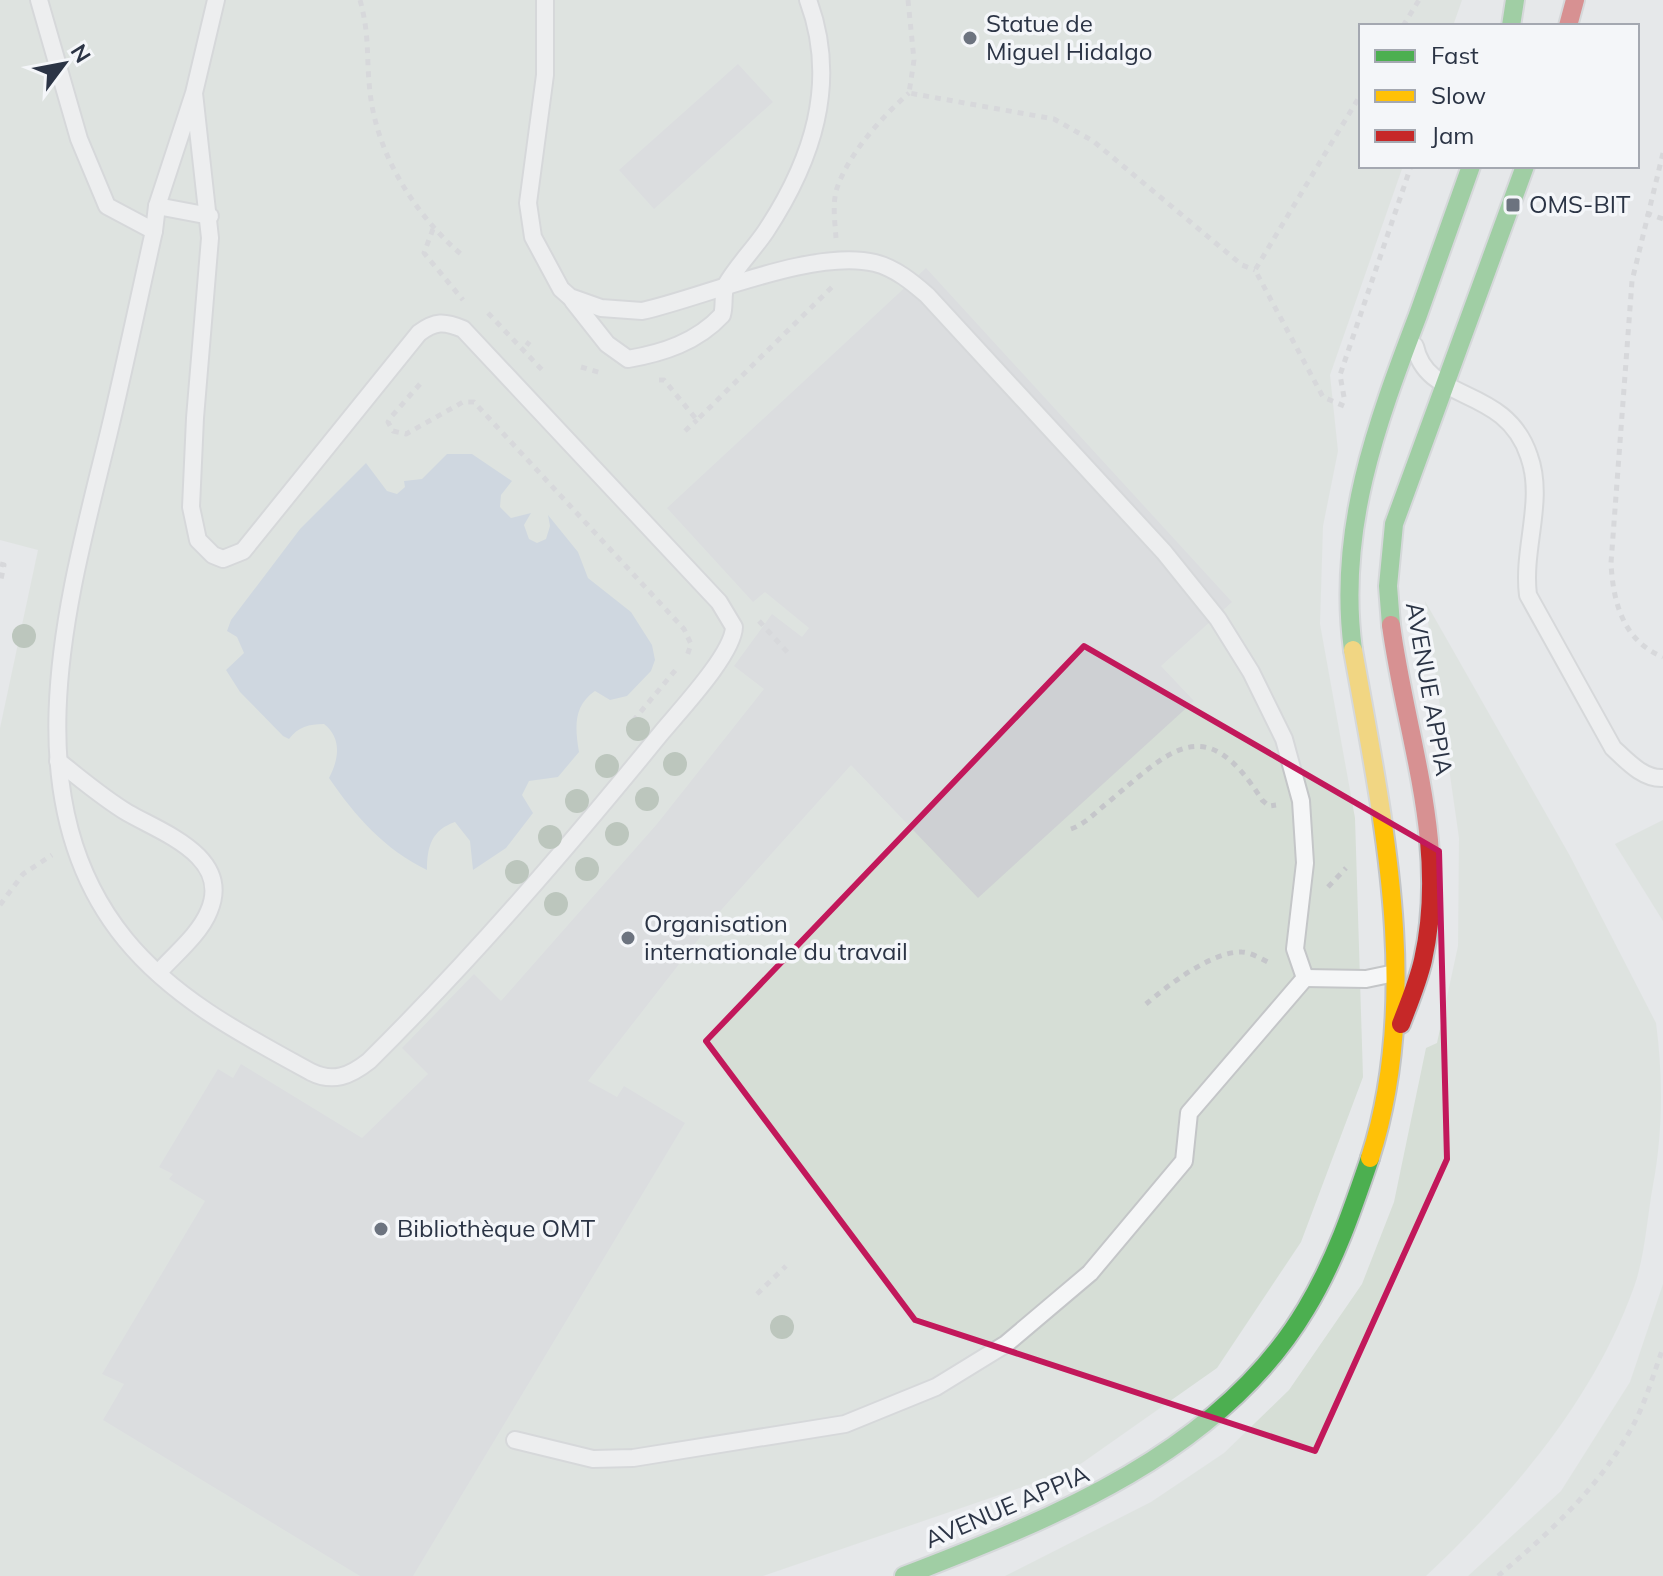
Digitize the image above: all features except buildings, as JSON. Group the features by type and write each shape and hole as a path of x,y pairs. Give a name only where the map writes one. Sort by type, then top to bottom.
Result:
{"main road":[{"path":"1511,24 1515,0"},
{"path":"1569,24 1575,0"},
{"name":"AVENUE APPIA","path":"904,1576 992,1544 1098,1495 1173,1448 1253,1379 1312,1302 1349,1226 1386,1101 1394,1046 1383,817 1351,634 1348,592 1352,535 1371,438 1470,168"},
{"name":"AVENUE APPIA","path":"1394,1046 1423,962 1431,910 1429,841 1421,775 1391,628 1388,552 1394,524 1524,168"}],"lane":[{"path":"39,0 79,139 107,206 154,231"},
{"path":"194,93 210,216 191,483 194,530 205,549 223,559 243,551 419,333 433,323 447,322 463,329 719,602 734,627 733,638 677,714 514,910 362,1067 340,1077 321,1077 212,1015 158,973 124,938 106,911 74,844 58,761 62,667 81,546 154,231 157,206 194,93 216,0"},
{"path":"545,0 545,75 528,203 529,220 549,269 607,344 628,359 670,349 712,326 725,307 725,287 788,198 808,156 821,94 816,23 808,0"},
{"path":"157,206 210,216"},
{"path":"570,297 601,308 642,311 804,266 855,262 875,263 892,270 927,295 1154,541 1218,619 1251,672 1284,739 1301,801 1305,863 1295,949 1305,978"},
{"path":"1412,329 1417,355 1427,372 1446,386 1505,414 1530,456 1534,484 1524,569 1528,595 1613,748 1631,765 1653,779 1663,778"},
{"path":"58,761 128,813 193,850 208,868 213,889 210,910 158,973"},
{"path":"1305,978 1353,980 1391,974"},
{"path":"515,1440 593,1459 633,1458 845,1424 936,1387 1006,1344 1090,1273 1184,1161 1189,1113 1305,978"}],"path":[{"path":"360,0 369,36 370,96 386,149 412,201 433,229 463,256"},
{"path":"908,0 914,60 909,93 1054,119 1093,141 1242,265 1255,270 1323,397 1348,408 1340,375 1410,168"},
{"path":"1404,24 1419,0"},
{"path":"1255,270 1359,97"},
{"path":"1663,153 1632,281 1625,341 1611,563 1612,594 1621,619 1637,639 1663,657"},
{"path":"1646,213 1663,219"},
{"path":"443,296 445,281"},
{"path":"420,384 391,417 389,427 393,431 406,434 463,402 474,402 690,638 690,651 685,659 623,733"},
{"path":"685,431 697,420"},
{"path":"0,564 4,565 0,584"},
{"path":"1071,829 1160,760 1180,749 1202,745 1216,748 1232,759 1269,806 1301,801"},
{"path":"0,905 23,874 74,844"},
{"path":"1317,898 1348,865"},
{"path":"1146,1004 1194,970 1243,952"},
{"path":"757,1294 786,1266"},
{"path":"1498,1576 1561,1523 1601,1475 1632,1428 1663,1348"}],"highlighted area":[{"path":"1084,646 1439,851 1447,1159 1315,1451 915,1320 706,1041"}],"shaded area":[{"path":"0,0 1462,0 1454,24 1359,24 1359,168 1402,168 1330,375 1338,451 1323,526 1320,624 1355,818 1363,1077 1301,1242 1217,1368 1072,1470 763,1576 0,1576 0,728 38,550 0,540"},
{"path":"1425,601 1570,856 1656,1023 1660,1063 1659,1145 1641,1263 1617,1329 1573,1407 1547,1444 1489,1512 1426,1576 1005,1576 1151,1502 1224,1453 1289,1390 1362,1284 1394,1202 1426,1048 1437,1043 1458,946 1459,838"},
{"path":"1663,820 1663,921 1615,844"},
{"path":"1663,1284 1663,1576 1468,1576 1561,1491 1630,1382"}],"water":[{"path":"447,454 472,454 512,481 501,495 500,507 511,518 531,513 524,525 529,539 537,543 546,539 550,526 548,515 578,552 588,578 631,612 652,645 655,660 651,671 627,696 610,700 595,691 588,697 577,718 579,752 558,777 529,781 522,795 533,813 506,848 473,870 470,841 455,822 447,825 432,840 427,870 384,842 360,819 329,778 337,749 330,730 324,724 313,725 300,729 289,739 283,736 240,692 226,670 244,653 237,637 227,631 231,620 300,529 366,463 387,491 397,494 405,487 404,481 422,479"}],"traffic: fast":[{"path":"1511,24 1515,0"},
{"path":"1353,650 1349,606 1350,562 1364,479 1388,397 1470,168"},
{"path":"1391,625 1388,586 1394,524 1524,168"},
{"path":"904,1576 1017,1530 1129,1475 1180,1441 1228,1403 1270,1359 1306,1309 1334,1254 1370,1158"}],"traffic: slow":[{"path":"1353,650 1385,840 1396,969 1394,1033 1386,1096 1370,1158"}],"traffic: jam":[{"path":"1569,24 1575,0"},
{"path":"1391,625 1422,791 1431,875 1430,917 1423,960 1401,1024"}],"place":[{"name":"Statue de Miguel Hidalgo","path":"970,38"},
{"name":"OMS-BIT","path":"1513,205"},
{"name":"Organisation internationale du travail","path":"628,938"},
{"name":"Bibliothèque OMT","path":"381,1229"}]}
